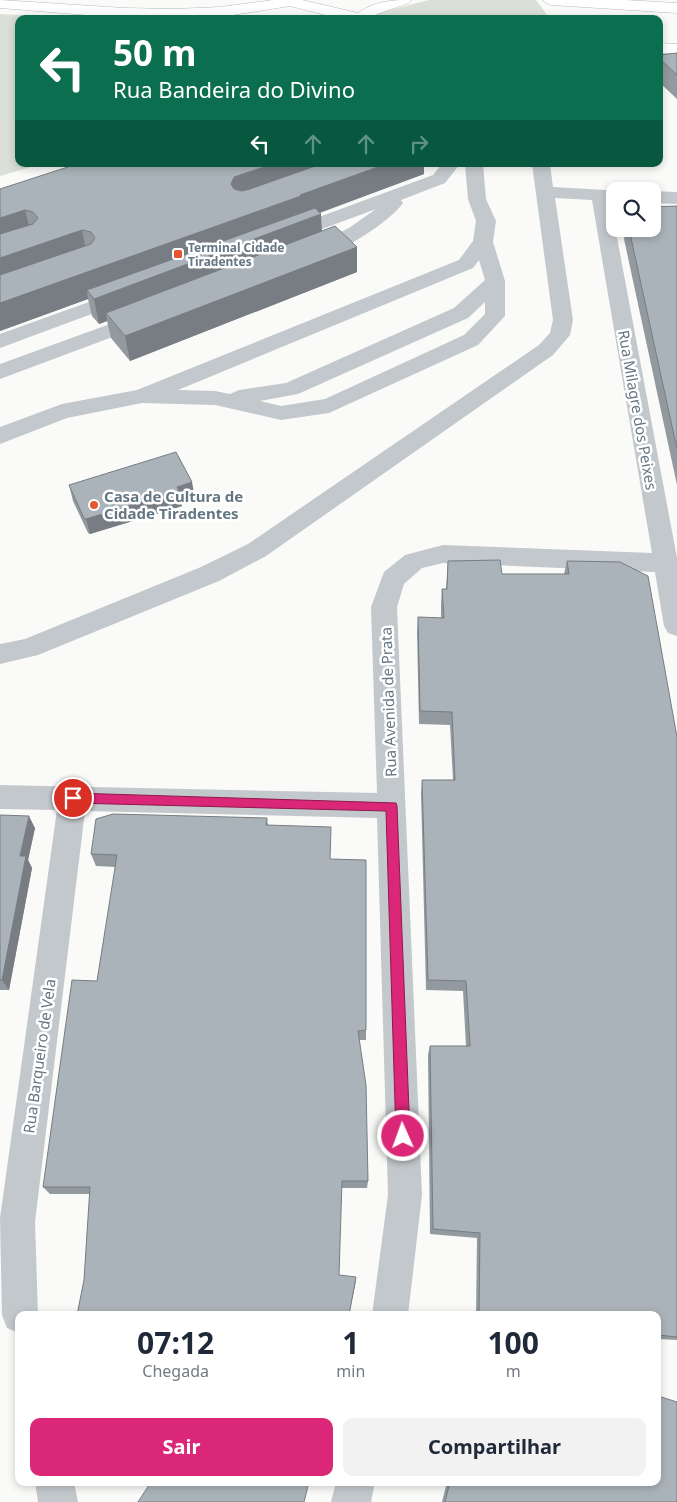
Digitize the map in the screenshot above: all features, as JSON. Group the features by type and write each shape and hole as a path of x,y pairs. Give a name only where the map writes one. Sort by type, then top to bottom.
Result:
{"main road":[{"path":"52,7 132,0"},
{"path":"366,15 371,11 404,0"},
{"path":"551,0 677,8"},
{"path":"0,3 153,14 197,14 293,6 339,15"},
{"path":"579,15 614,7 637,5 661,15"},
{"path":"663,17 673,24"},
{"path":"663,48 677,50"}],"street":[{"path":"663,56 677,50"},
{"path":"274,240 439,179 449,167"},
{"path":"215,398 281,413 329,406 471,340 495,316 495,281 483,242 486,221 477,199 474,167"},
{"path":"0,654 29,648 210,574 257,550 546,350 560,335 563,320 541,167"},
{"path":"294,260 340,241 373,222 408,191"},
{"name":"Rua Milagre dos Peixes","path":"545,192 606,195"},
{"path":"661,197 677,198"},
{"name":"Rua Milagre dos Peixes","path":"615,237 665,563 677,626"},
{"path":"0,436 62,411 142,396 466,264 483,242"},
{"path":"142,396 215,398 253,396 290,389 461,313 495,281"},
{"path":"0,341 146,287"},
{"path":"0,372 165,309"},
{"name":"Rua Avenida de Prata","path":"390,1311 405,1194 384,607 393,579 414,561 443,554 665,563"},
{"path":"0,796 391,806"},
{"name":"Rua Barqueiro de Vela","path":"20,1311 17,1222 73,798"},
{"path":"55,1486 58,1502"},
{"path":"351,1502 355,1486"}],"shaded area":[{"path":"429,0 536,0 547,15 379,15 374,14"},
{"path":"0,14 18,15 15,15 15,167 31,167 0,176"}],"building":[{"path":"677,53 677,75 663,62 663,55"},
{"path":"68,167 264,167 234,177 231,184 234,189 242,191 312,167 378,167 0,303 0,275 91,244 95,238 91,232 82,230 0,258 0,234 33,224 38,218 33,212 25,210 0,218 0,189"},
{"path":"677,206 677,449 631,237 661,237 661,207"},
{"path":"315,208 321,214 94,299 87,290"},
{"path":"335,226 357,247 125,336 106,313"},
{"path":"176,452 192,482 177,487 179,491 86,519 84,518 69,485"},
{"path":"500,560 502,574 569,574 567,561 620,562 648,576 677,737 677,1337 661,1335 661,1311 479,1311 480,1233 433,1229 430,1046 470,1046 466,981 428,980 422,780 455,780 452,712 420,711 418,617 444,618 442,589 447,589 448,561"},
{"path":"113,814 267,818 266,825 331,827 330,859 366,860 366,1030 358,1031 366,1085 368,1181 342,1181 339,1275 356,1277 350,1311 78,1311 84,1280 90,1187 43,1187 72,980 97,981 117,855 91,854 96,819"},
{"path":"0,815 29,816 20,856 26,856 2,980 0,980"},
{"path":"661,1397 677,1402 677,1502 445,1502 449,1486 661,1486"},
{"path":"148,1486 308,1486 304,1502 138,1502"}],"place":[{"name":"Terminal Cidade Tiradentes","path":"178,254"},
{"name":"Casa de Cultura de Cidade Tiradentes","path":"94,505"}],"route":[{"path":"73,798 391,806 403,1136"}]}
